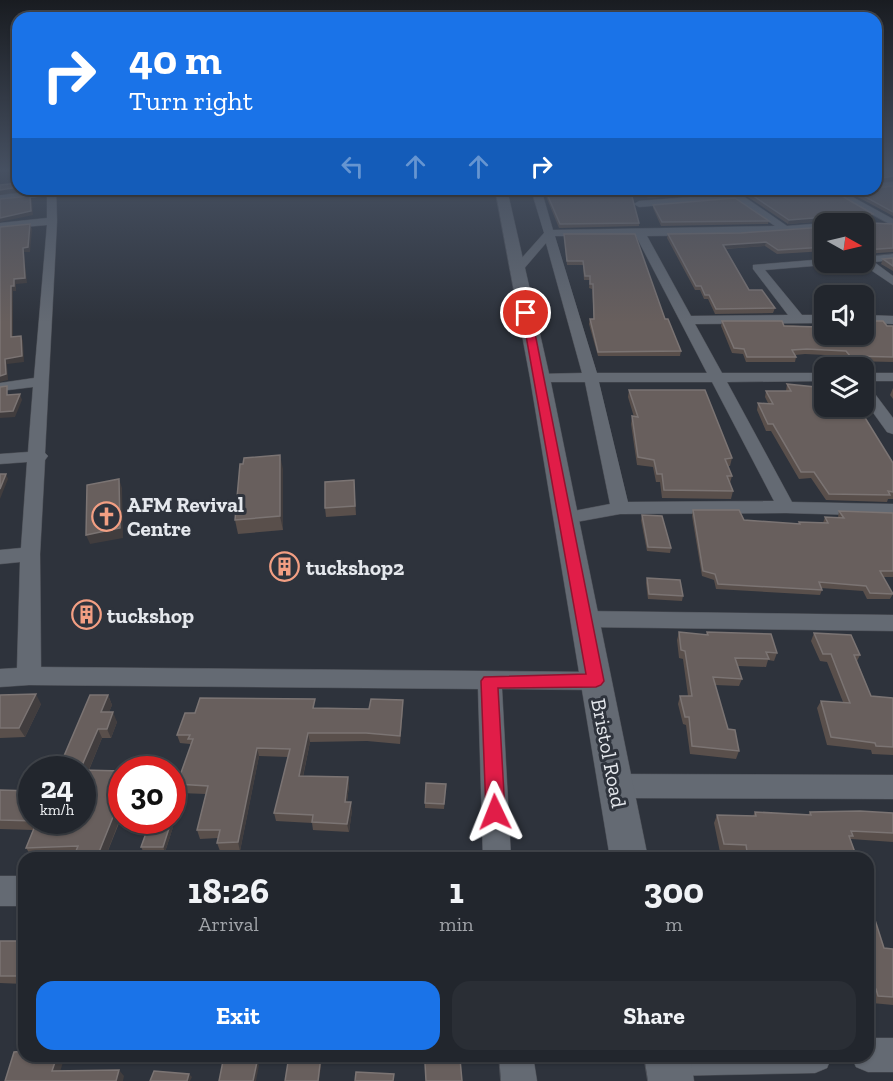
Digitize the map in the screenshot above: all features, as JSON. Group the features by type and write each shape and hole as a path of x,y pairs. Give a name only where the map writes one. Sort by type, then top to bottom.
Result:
{"street":[{"path":"0,226 47,221"},
{"path":"29,676 30,554 39,456 52,221"},
{"name":"Bristol Road","path":"508,221 540,378 628,852"},
{"path":"546,221 591,378 620,508"},
{"path":"774,221 785,229"},
{"path":"874,223 891,222"},
{"path":"518,269 549,233 640,233 814,227"},
{"path":"640,233 786,507"},
{"path":"874,259 893,257"},
{"path":"798,319 757,267 814,263"},
{"path":"874,267 893,280"},
{"path":"686,320 814,319"},
{"path":"874,319 893,320"},
{"path":"540,378 814,377"},
{"path":"874,377 893,377"},
{"path":"0,387 42,382"},
{"path":"874,403 893,429"},
{"path":"0,459 39,456"},
{"path":"565,518 620,508 786,507 893,510"},
{"path":"0,557 30,554"},
{"path":"584,618 893,622"},
{"path":"0,678 29,676 596,681"},
{"path":"490,681 497,852"},
{"path":"616,786 893,787"},
{"path":"0,891 18,891"},
{"path":"874,1055 893,1055"},
{"path":"517,1062 519,1081"},
{"path":"668,1065 717,1062"}],"building":[{"path":"559,221 639,223 560,224"},
{"path":"874,223 893,224 893,248 874,249"},
{"path":"30,224 28,247 23,248 25,278 14,279 14,286 11,286 11,337 21,336 22,356 5,359 6,374 0,376 0,227"},
{"path":"814,228 814,248 778,250 766,242 723,245 749,290 762,290 775,308 716,309 709,295 705,295 701,286 696,286 668,234 741,233"},
{"path":"564,234 635,234 665,319 668,319 681,351 598,352 590,319 594,319 593,284 590,284 590,276 585,276 583,261 567,261"},
{"path":"893,258 893,266 883,259"},
{"path":"722,321 782,321 784,326 814,327 814,345 874,345 874,321 883,321 887,326 893,326 893,357 850,356 846,351 807,349 792,350 796,357 747,357 744,349 734,348"},
{"path":"787,384 814,387 814,417 865,417 893,463 893,492 888,491 890,495 829,494 814,472 801,472 773,424 768,424 758,403 773,404 766,391 791,391"},
{"path":"7,386 7,395 20,394 13,411 0,412 0,387"},
{"path":"629,390 705,390 732,458 725,459 732,476 727,476 733,491 664,490 662,474 657,474 654,460 638,457 632,416 638,417"},
{"path":"280,455 280,516 235,520 240,464 243,464 244,458"},
{"path":"0,474 6,474 0,489"},
{"name":"AFM Revival Centre","path":"119,479 120,528 86,535 87,485"},
{"path":"354,480 355,506 325,508 325,482"},
{"path":"693,510 739,510 744,520 800,524 799,522 828,523 825,517 844,518 839,511 893,513 893,571 880,571 893,594 870,593 866,586 819,582 822,590 718,584 715,574 703,571"},
{"path":"642,515 662,516 671,548 648,547"},
{"path":"647,578 680,580 683,596 649,594"},
{"path":"679,632 708,635 707,632 771,634 777,653 766,652 769,659 735,658 742,679 713,677 728,729 735,730 739,751 692,746 689,717 685,717 680,696 692,696 685,651 681,650"},
{"path":"814,633 851,635 860,655 854,655 871,696 893,698 893,747 831,737 821,701 850,703 831,654 823,654"},
{"path":"36,694 19,728 0,728 0,695"},
{"path":"90,695 108,695 101,712 113,712 107,729 98,729 86,756 64,756"},
{"path":"200,698 315,699 313,708 369,709 371,699 403,700 400,736 366,733 308,733 299,776 348,777 345,802 351,802 347,824 312,822 313,815 274,813 290,749 257,748 238,842 217,843 220,830 197,830 208,786 186,785 186,759 193,739 188,739 190,735 177,735 185,713 195,713"},
{"path":"96,770 108,771 108,830 99,852 76,851 78,846 26,848 32,834 96,834"},
{"path":"426,783 446,784 444,804 425,803"},
{"path":"0,790 18,791 18,820 0,820"},
{"path":"755,812 811,815 810,812 893,813 893,833 851,831 853,836 849,836 855,852 747,852 746,845 724,844 717,815 756,816"},
{"path":"146,834 167,834 163,847 141,847"},
{"path":"874,920 884,948 893,949 893,997 878,996 874,989"},
{"path":"0,941 18,941 18,976 0,976"},
{"path":"14,1052 18,1052 18,1062 55,1062 52,1071 119,1070 116,1081 5,1081"},
{"path":"223,1062 257,1062 253,1081 219,1081"},
{"path":"288,1062 320,1062 318,1081 285,1081"},
{"path":"460,1062 462,1081 426,1081 425,1063"},
{"path":"154,1071 189,1074 187,1081 150,1081"},
{"path":"356,1072 394,1074 393,1081 355,1081"}],"place":[{"name":"AFM Revival Centre","path":"106,516"},
{"name":"tuckshop2","path":"285,567"},
{"name":"tuckshop","path":"86,615"}],"route":[{"path":"495,812 490,681 596,681 526,313"}]}
